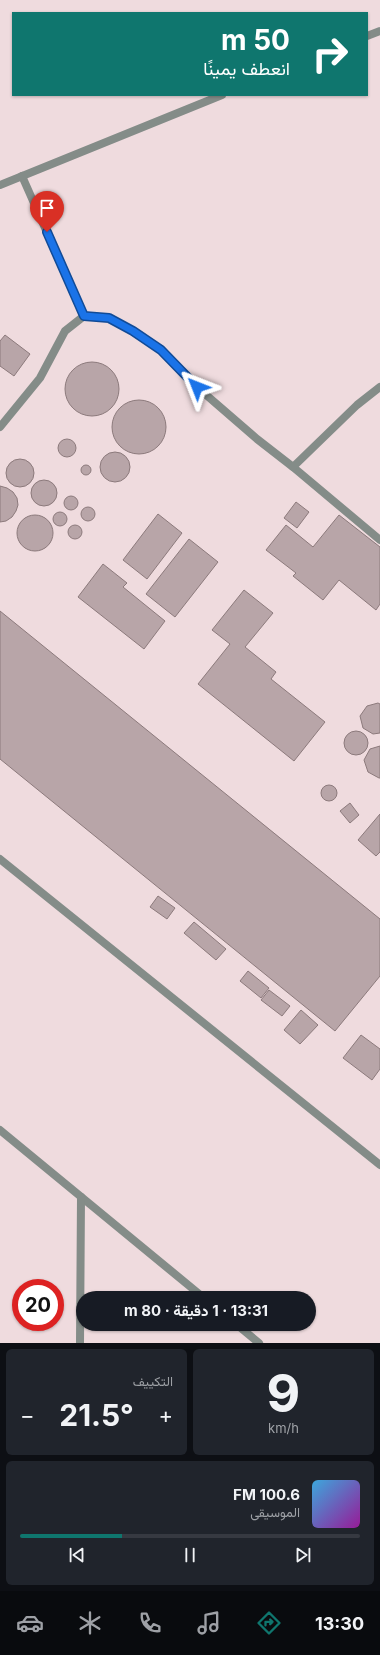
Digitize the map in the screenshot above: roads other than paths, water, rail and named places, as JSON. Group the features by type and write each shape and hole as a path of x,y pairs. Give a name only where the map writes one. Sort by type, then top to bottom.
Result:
{"street":[{"path":"368,36 380,31"},
{"path":"0,185 220,96"},
{"path":"22,176 84,316"},
{"path":"0,427 40,378 65,331 84,316 109,318 133,331 161,350 197,387 257,439 293,467 380,540"},
{"path":"293,467 357,405 380,387"},
{"path":"0,859 380,1165"},
{"path":"0,1130 195,1291"},
{"path":"80,1343 81,1197"},
{"path":"244,1331 259,1343"}]}
